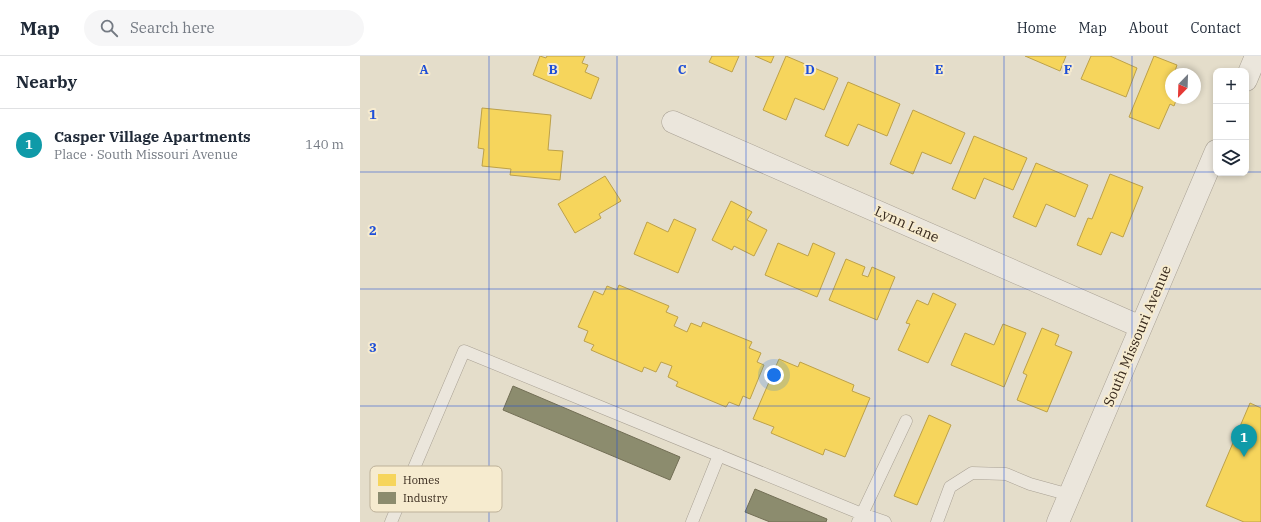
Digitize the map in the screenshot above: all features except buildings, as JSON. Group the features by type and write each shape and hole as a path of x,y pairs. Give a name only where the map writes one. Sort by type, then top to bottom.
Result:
{"street":[{"path":"1249,73 1256,56"},
{"name":"Lynn Lane","path":"673,122 1141,327"},
{"name":"South Missouri Avenue","path":"1058,522 1213,158"}],"lane":[{"path":"415,466 464,351 719,455 860,518 884,522"},
{"path":"860,518 906,421"},
{"path":"692,522 719,455"},
{"path":"937,522 950,487 972,473 1006,474 1030,484 1070,495"},
{"path":"391,522 395,512"}],"place":[{"name":"Casper Village Apartments","path":"1244,457"}]}
